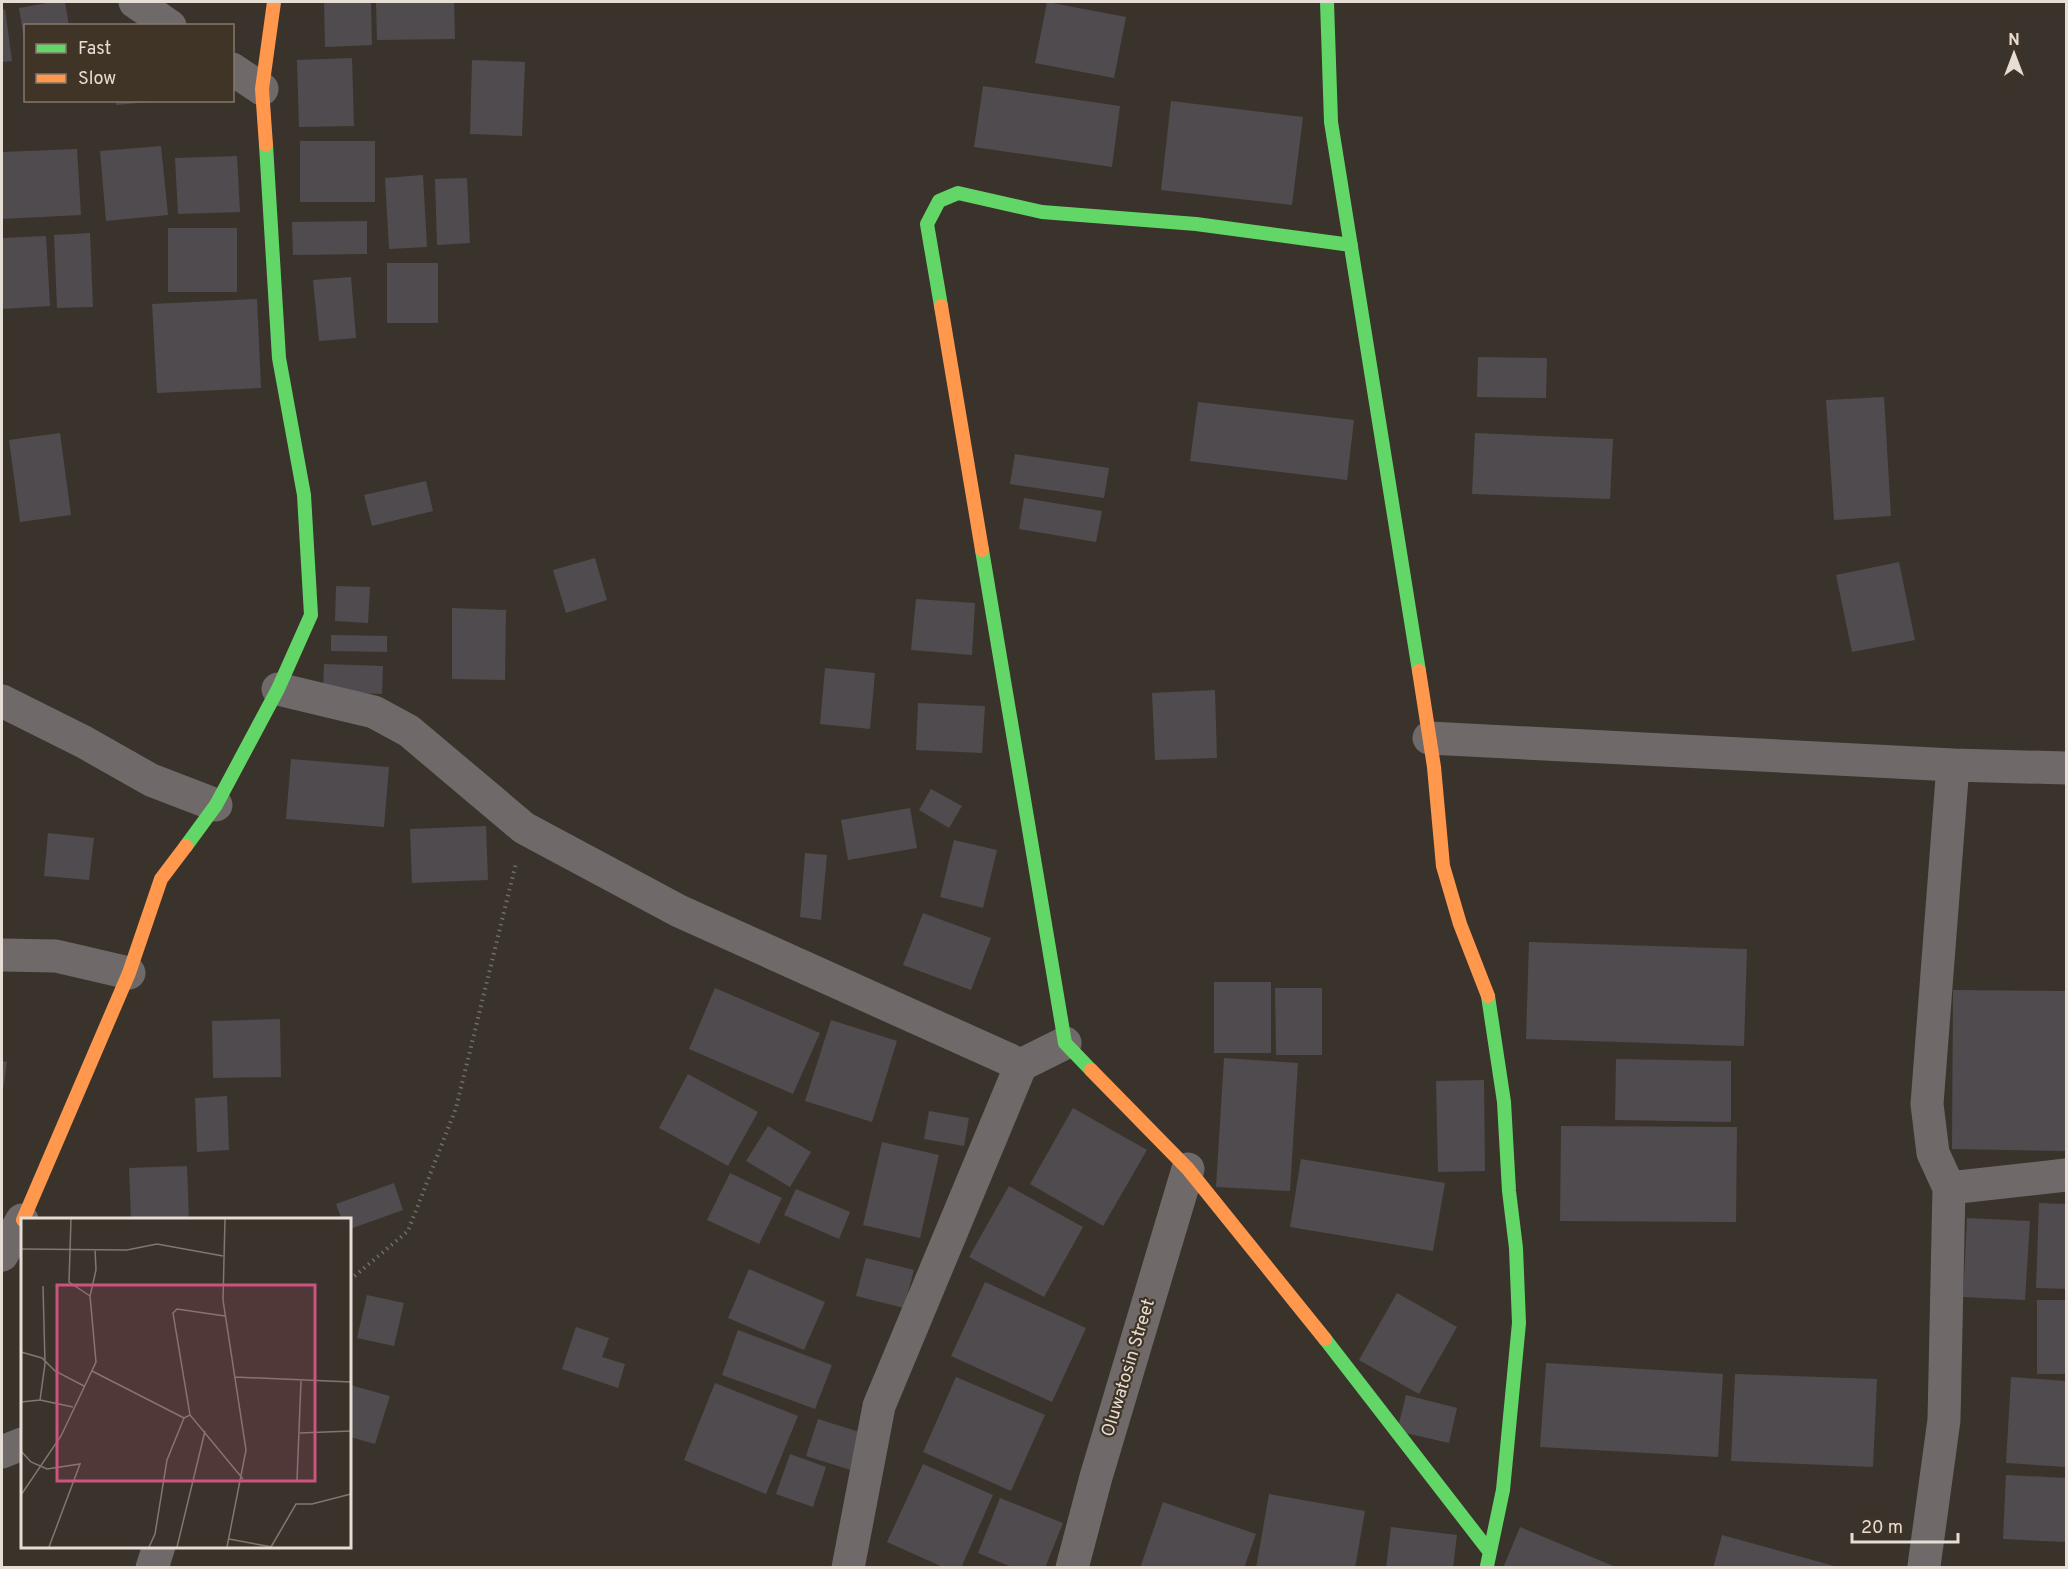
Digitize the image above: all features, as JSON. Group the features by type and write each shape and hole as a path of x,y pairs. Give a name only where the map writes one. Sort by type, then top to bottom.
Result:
{"street":[{"path":"135,2 167,24"},
{"path":"24,1218 129,974 161,879 216,805 278,689 310,615 304,495 279,358 262,89 274,2"},
{"path":"1327,2 1332,122 1434,767 1443,866 1460,924 1488,993 1503,1102 1509,1191 1516,1248 1519,1323 1503,1490 1486,1568"},
{"path":"234,70 262,89"},
{"path":"1351,245 1196,224 1042,212 958,193 939,201 927,224 1065,1043 1188,1169 1294,1300 1489,1551"},
{"path":"278,689 374,712 409,731 524,828 679,911 1021,1065"},
{"path":"2,701 84,742 151,780 216,805"},
{"path":"1429,738 1953,765 2067,768"},
{"path":"1924,1566 1944,1420 1949,1188 1933,1153 1927,1104 1953,765"},
{"path":"2,955 56,956 129,974"},
{"path":"848,1568 879,1406 1021,1065 1065,1043"},
{"name":"Oluwatosin Street","path":"1072,1568 1100,1465 1188,1169"},
{"path":"1949,1188 2067,1175"},
{"path":"2,1255 21,1223"},
{"path":"2,1452 21,1444"},
{"path":"152,1568 158,1548"}],"path":[{"path":"351,1279 408,1231 452,1118 524,828"}],"building":[{"path":"65,2 69,24 24,24 24,39 19,8"},
{"path":"324,2 371,2 372,45 325,47"},
{"path":"376,2 454,2 455,39 377,40"},
{"path":"1047,2 1126,17 1114,78 1035,63"},
{"path":"5,9 12,61 2,62 2,10"},
{"path":"352,58 354,126 299,127 297,60"},
{"path":"472,60 525,62 522,136 470,134"},
{"path":"983,86 1120,106 1112,167 974,147"},
{"path":"1171,101 1303,117 1292,205 1161,190"},
{"path":"115,102 150,102 116,105"},
{"path":"300,141 375,141 375,202 300,202"},
{"path":"161,146 168,215 106,221 100,151"},
{"path":"77,149 81,215 2,219 2,152"},
{"path":"237,156 240,212 178,214 175,158"},
{"path":"423,175 427,247 389,249 385,178"},
{"path":"467,178 470,243 437,245 435,179"},
{"path":"367,221 367,254 293,255 292,222"},
{"path":"168,228 237,228 237,292 168,292"},
{"path":"90,233 93,307 57,308 54,235"},
{"path":"46,236 50,306 2,309 2,238"},
{"path":"387,263 438,263 438,323 387,323"},
{"path":"351,277 356,338 319,341 313,280"},
{"path":"257,299 261,388 157,393 152,304"},
{"path":"1478,357 1547,358 1546,398 1477,397"},
{"path":"1884,397 1891,516 1834,520 1826,400"},
{"path":"1198,402 1354,420 1347,480 1190,461"},
{"path":"60,433 71,515 20,522 9,440"},
{"path":"1475,433 1613,439 1610,499 1472,494"},
{"path":"1015,454 1109,468 1104,498 1010,484"},
{"path":"426,481 433,511 372,526 364,495"},
{"path":"1024,498 1102,511 1096,542 1019,529"},
{"path":"595,558 607,600 566,613 553,570"},
{"path":"1899,562 1915,640 1852,652 1836,575"},
{"path":"336,586 370,587 368,623 335,621"},
{"path":"916,599 975,603 972,655 911,650"},
{"path":"452,608 506,610 505,680 452,679"},
{"path":"331,635 387,636 387,652 331,651"},
{"path":"324,664 383,666 382,694 323,692"},
{"path":"825,668 875,673 870,729 820,724"},
{"path":"1215,690 1217,758 1155,760 1152,693"},
{"path":"918,703 985,706 982,753 916,750"},
{"path":"291,759 389,767 384,827 286,819"},
{"path":"931,789 962,806 949,828 919,810"},
{"path":"910,808 917,848 848,860 841,820"},
{"path":"486,826 488,880 412,883 410,829"},
{"path":"48,833 94,838 89,880 44,876"},
{"path":"954,840 997,850 983,908 940,897"},
{"path":"805,853 827,855 821,920 800,917"},
{"path":"923,913 991,938 971,990 903,965"},
{"path":"1529,942 1747,949 1744,1046 1526,1039"},
{"path":"1214,982 1271,982 1271,1053 1214,1053"},
{"path":"715,988 820,1033 793,1094 689,1049"},
{"path":"1275,988 1322,988 1322,1055 1276,1055"},
{"path":"1953,990 2066,991 2066,1151 1952,1149"},
{"path":"280,1019 281,1077 213,1078 212,1021"},
{"path":"831,1020 897,1041 872,1122 805,1101"},
{"path":"1224,1058 1298,1063 1290,1191 1216,1187"},
{"path":"1616,1059 1731,1061 1731,1122 1615,1120"},
{"path":"2,1061 7,1062 3,1090 2,1090"},
{"path":"688,1074 758,1112 728,1166 659,1128"},
{"path":"1484,1080 1485,1171 1438,1172 1436,1081"},
{"path":"227,1096 229,1150 197,1152 195,1098"},
{"path":"1073,1108 1147,1150 1103,1226 1030,1184"},
{"path":"929,1111 969,1118 964,1146 924,1139"},
{"path":"768,1126 811,1152 790,1187 746,1161"},
{"path":"1561,1126 1737,1127 1736,1222 1560,1221"},
{"path":"882,1142 939,1155 920,1238 863,1225"},
{"path":"1301,1159 1445,1183 1433,1251 1290,1227"},
{"path":"187,1166 189,1218 131,1218 129,1168"},
{"path":"730,1173 782,1198 759,1244 707,1220"},
{"path":"394,1183 403,1210 351,1229 351,1218 341,1218 336,1204"},
{"path":"1009,1186 1083,1227 1044,1297 969,1257"},
{"path":"796,1189 850,1212 839,1239 784,1215"},
{"path":"2039,1203 2066,1204 2066,1289 2036,1288"},
{"path":"1967,1218 2030,1221 2025,1300 1963,1297"},
{"path":"866,1258 914,1270 904,1308 856,1296"},
{"path":"749,1269 825,1302 804,1350 728,1318"},
{"path":"985,1282 1086,1328 1052,1402 951,1356"},
{"path":"1397,1293 1457,1327 1419,1394 1359,1360"},
{"path":"367,1295 404,1303 394,1346 357,1338"},
{"path":"2037,1300 2066,1300 2066,1374 2037,1374"},
{"path":"576,1327 609,1338 602,1357 625,1364 618,1388 562,1369"},
{"path":"738,1330 832,1365 815,1409 722,1375"},
{"path":"1546,1363 1723,1374 1718,1457 1540,1447"},
{"path":"1735,1374 1877,1379 1873,1467 1731,1461"},
{"path":"956,1377 1045,1415 1011,1491 923,1452"},
{"path":"2011,1377 2066,1381 2066,1467 2006,1463"},
{"path":"715,1383 798,1416 766,1494 684,1460"},
{"path":"351,1385 390,1396 375,1444 351,1437"},
{"path":"1406,1395 1457,1408 1449,1443 1397,1431"},
{"path":"818,1419 866,1434 854,1471 806,1456"},
{"path":"790,1454 826,1467 813,1507 776,1494"},
{"path":"923,1464 993,1495 961,1568 945,1568 887,1542"},
{"path":"2006,1475 2066,1478 2066,1542 2003,1539"},
{"path":"1269,1494 1365,1511 1355,1568 1256,1568"},
{"path":"1000,1498 1063,1523 1045,1568 1014,1568 978,1553"},
{"path":"1163,1502 1256,1534 1244,1568 1140,1568"},
{"path":"1391,1527 1457,1535 1453,1568 1386,1568"},
{"path":"1520,1527 1618,1568 1503,1568"},
{"path":"1722,1535 1838,1567 1838,1568 1713,1568"}],"traffic: fast":[{"path":"1327,2 1331,122 1419,671"},
{"path":"186,846 216,805 278,689 311,615 304,495 279,358 266,145"},
{"path":"941,306 927,224 939,201 958,193 1042,212 1196,224 1351,245"},
{"path":"982,550 1065,1043 1091,1070"},
{"path":"1487,1566 1503,1490 1519,1323 1516,1248 1509,1191 1504,1102 1488,996"},
{"path":"1325,1339 1489,1551"}],"traffic: slow":[{"path":"266,145 262,89 274,2"},
{"path":"941,306 982,550"},
{"path":"1419,671 1434,767 1443,866 1460,924 1488,996"},
{"path":"24,1218 129,973 161,879 186,846"},
{"path":"1091,1070 1188,1169 1325,1339"}]}
